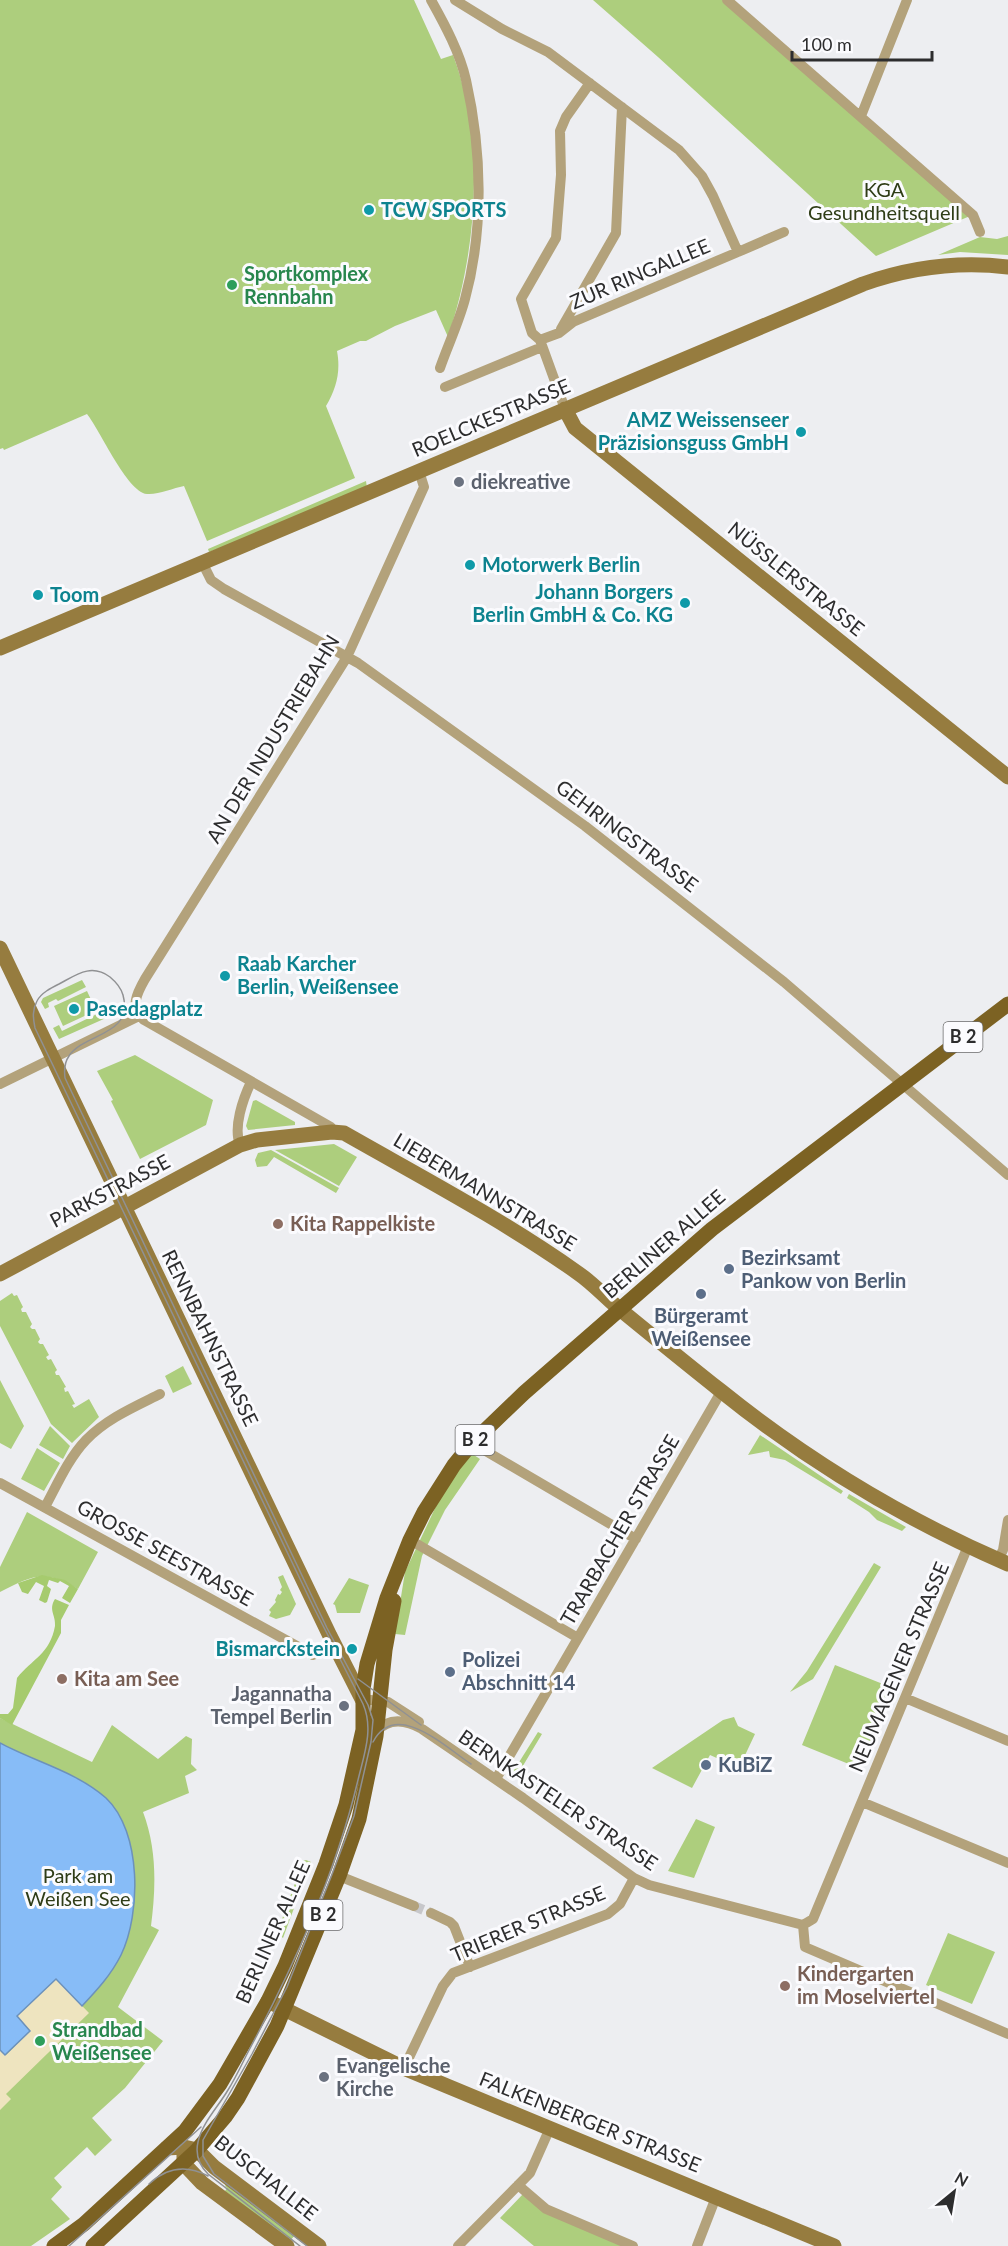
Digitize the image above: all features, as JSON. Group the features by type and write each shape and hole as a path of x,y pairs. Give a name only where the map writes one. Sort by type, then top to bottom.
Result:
{"main road":[{"name":"BERLINER ALLEE","path":"54,2246 84,2224 185,2131 208,2103 268,2001 285,1966 318,1884 343,1814 363,1730 364,1678 373,1641 410,1540 439,1486 472,1443 524,1393 739,1207 1008,1004"},
{"name":"BERLINER ALLEE","path":"93,2246 184,2163 191,2149 225,2117 238,2098 284,2010 339,1876 359,1819 375,1740 385,1650 401,1565"},
{"name":"RENNBAHNSTRASSE","path":"362,1699 373,1725 375,1740"}],"street":[{"path":"431,0 448,33 466,79 476,140 478,207 477,238 467,290 440,368"},
{"name":"ZUR RINGALLEE","path":"455,0 502,29 548,52 661,135 693,163 713,196 738,252"},
{"path":"727,0 973,215 980,232"},
{"path":"861,116 907,0"},
{"path":"565,409 541,343 532,333 520,299 556,238 561,175 560,131 566,117 590,83"},
{"name":"ZUR RINGALLEE","path":"559,333 616,233 622,107"},
{"name":"ZUR RINGALLEE","path":"445,387 541,343 573,322 784,232"},
{"name":"ROELCKESTRASSE","path":"0,648 863,284 909,270 937,266 1008,267"},
{"name":"NÜSSLERSTRASSE","path":"565,409 575,428 1008,777"},
{"name":"AN DER INDUSTRIEBAHN","path":"139,1016 135,1008 135,1000 141,985 347,657 424,487 419,471"},
{"name":"GEHRINGSTRASSE","path":"202,562 211,580 347,657 402,693 554,803 698,912 784,982 1008,1175"},
{"name":"RENNBAHNSTRASSE","path":"0,948 362,1699"},
{"path":"0,1084 139,1016"},
{"name":"LIEBERMANNSTRASSE","path":"139,1016 331,1127 332,1132 344,1133 532,1241 588,1280 721,1392 766,1426 842,1476 924,1523 1003,1562"},
{"path":"240,1145 237,1131 251,1082"},
{"name":"PARKSTRASSE","path":"0,1274 240,1145 257,1140 332,1132"},
{"name":"TRARBACHER STRASSE","path":"496,1779 721,1392"},
{"path":"45,1507 86,1440 105,1423 160,1394"},
{"path":"472,1443 636,1539"},
{"name":"GROSSE SEESTRASSE","path":"0,1483 313,1655"},
{"path":"1003,1562 1008,1520"},
{"path":"410,1540 578,1638"},
{"name":"NEUMAGENER STRASSE","path":"803,1925 813,1919 969,1546"},
{"path":"905,1698 1008,1741"},
{"name":"BERNKASTELER STRASSE","path":"362,1699 395,1705 426,1726 442,1742"},
{"name":"BERNKASTELER STRASSE","path":"375,1740 389,1723 404,1721 442,1742 634,1878 658,1888 803,1925"},
{"name":"NEUMAGENER STRASSE","path":"862,1802 1008,1863"},
{"path":"339,1876 414,1906"},
{"name":"TRIERER STRASSE","path":"404,2068 447,1978 453,1973 608,1914 620,1904 634,1878"},
{"path":"431,1913 454,1926 470,1967"},
{"path":"803,1925 805,1947 1008,2034"},
{"name":"FALKENBERGER STRASSE","path":"268,2001 404,2068 834,2246"},
{"path":"458,2246 534,2167 550,2128"},
{"name":"BUSCHALLEE","path":"185,2131 191,2149 319,2246"},
{"name":"BUSCHALLEE","path":"167,2148 191,2149"},
{"name":"BUSCHALLEE","path":"184,2163 202,2183 286,2246"},
{"path":"518,2185 552,2212 633,2246"},
{"path":"697,2246 716,2197"}],"green space":[{"name":"Sportkomplex Rennbahn","path":"0,0 414,0 441,59 453,55 463,88 474,159 471,233 466,269 448,337 436,310 395,326 366,341 360,341 337,351 337,380 326,406 355,478 207,541 184,486 151,494 139,491 114,459 87,414 4,450 0,449"},
{"name":"KGA Gesundheitsquell","path":"593,0 722,0 970,216 876,256"},
{"path":"1008,236 1008,255 960,252 938,255 980,237 997,239"},
{"path":"366,481 367,488 209,552 208,549"},
{"path":"82,980 86,987 58,1001 56,999 48,1003 49,1007 45,1009 41,1002 43,998"},
{"path":"87,991 94,1006 89,1009 91,1013 63,1026 54,1006"},
{"path":"104,1005 108,1013 106,1018 59,1039 53,1028 59,1025 62,1031 101,1012 99,1007"},
{"path":"135,1055 213,1100 206,1125 140,1159 97,1071"},
{"path":"256,1100 295,1122 295,1125 248,1130 246,1126 253,1101"},
{"path":"334,1144 357,1157 339,1186 275,1150"},
{"path":"271,1150 339,1188 336,1193 274,1157 267,1166 257,1167 255,1160 258,1153"},
{"path":"12,1293 14,1296 17,1295 23,1307 22,1312 26,1312 32,1324 30,1327 35,1329 40,1339 38,1342 43,1344 49,1355 46,1357 48,1360 51,1359 57,1370 56,1375 59,1375 66,1387 65,1392 68,1391 75,1404 72,1405 74,1408 89,1399 99,1417 72,1443 51,1424 0,1326 0,1301"},
{"path":"183,1366 192,1384 173,1393 165,1376"},
{"path":"0,1380 24,1426 11,1449 0,1443"},
{"path":"50,1426 70,1446 63,1459 39,1445"},
{"path":"760,1435 843,1491 841,1494 785,1460 770,1457 769,1451 748,1455"},
{"path":"37,1448 60,1463 44,1491 21,1479"},
{"path":"471,1453 480,1459 445,1510 422,1556 405,1635 395,1634 405,1572 445,1487"},
{"path":"849,1494 906,1527 902,1531 877,1520 847,1498"},
{"path":"27,1512 98,1552 78,1589 57,1579 39,1577 30,1578 0,1592 0,1567"},
{"path":"874,1563 881,1567 813,1679 790,1692 807,1671"},
{"path":"42,1575 65,1580 78,1589 70,1603 62,1598 69,1586 60,1581 58,1583 49,1580 47,1586 51,1589 45,1603 39,1600 44,1586 36,1582 28,1594 22,1592 18,1583"},
{"path":"283,1575 296,1604 290,1615 276,1619 269,1616 271,1612 269,1610 276,1602 278,1594 282,1592 278,1577"},
{"path":"349,1578 369,1585 360,1613 337,1613 333,1604"},
{"path":"55,1599 69,1605 61,1620 61,1633 12,1725 0,1718 0,1714 8,1714 13,1708 17,1678 45,1650 53,1635 55,1622 52,1606"},
{"path":"835,1665 893,1688 861,1769 802,1745"},
{"path":"734,1717 738,1726 755,1734 739,1768 710,1755 692,1788 652,1768 723,1720"},
{"name":"Park am Weißen See","path":"0,1718 92,1762 112,1725 158,1759 186,1736 192,1739 191,1764 197,1770 185,1776 189,1793 143,1812 151,1840 154,1868 151,1926 159,1930 118,2007 163,2041 125,2088 92,2118 112,2140 95,2156 87,2147 54,2178 62,2187 51,2199 70,2219 31,2246 0,2246"},
{"path":"538,1732 542,1734 518,1774 538,1786 533,1790 511,1775"},
{"path":"696,1819 715,1827 694,1878 668,1871"},
{"path":"303,1861 311,1862 283,1938 277,1933"},
{"path":"948,1933 995,1952 972,2004 926,1985"},
{"path":"228,2182 295,2235 290,2241 225,2191"},
{"path":"523,2194 626,2246 534,2246 500,2218"}],"sand":[{"name":"Strandbad Weißensee","path":"56,1979 89,2013 6,2094 11,2099 0,2110 0,2050 6,2055 30,2031 17,2016"}],"water":[{"path":"0,1743 68,1774 106,1798 118,1813 126,1831 132,1852 135,1896 128,1938 108,1976 82,2006 56,1979 17,2016 30,2031 5,2055 0,2050"}],"tunnel":[{"path":"414,1906 431,1913"}],"tram line":[{"path":"300,2246 208,2174 198,2160 197,2147 203,2128 233,2081 281,1988 311,1921 349,1816 367,1742 368,1723 363,1704 314,1608 35,1028 33,1017 35,1004 39,998 50,989 84,972 96,971 110,977 121,990 124,1008 121,1019 115,1026 76,1048 69,1056 66,1061 65,1078 327,1628 368,1705 373,1720 371,1742 354,1816 287,1987 203,2140 203,2156 214,2174 307,2246"},
{"path":"358,1679 421,1725"},
{"path":"373,1742 383,1730 394,1725 407,1726 421,1730 435,1738 471,1764"},
{"path":"69,2246 201,2127"},
{"path":"149,2184 163,2174 177,2170 192,2170 208,2176"}],"place":[{"name":"TCW SPORTS","path":"369,210"},
{"name":"Sportkomplex Rennbahn","path":"232,285"},
{"name":"AMZ Weissenseer Präzisionsguss GmbH","path":"801,432"},
{"name":"diekreative","path":"459,482"},
{"name":"Motorwerk Berlin","path":"470,565"},
{"name":"Toom","path":"38,595"},
{"name":"Johann Borgers Berlin GmbH & Co. KG","path":"685,603"},
{"name":"Raab Karcher Berlin, Weißensee","path":"225,976"},
{"name":"Pasedagplatz","path":"74,1009"},
{"name":"Kita Rappelkiste","path":"278,1224"},
{"name":"Bezirksamt Pankow von Berlin","path":"729,1269"},
{"name":"Bürgeramt Weißensee","path":"701,1294"},
{"name":"Bismarckstein","path":"352,1649"},
{"name":"Polizei Abschnitt 14","path":"450,1672"},
{"name":"Kita am See","path":"62,1679"},
{"name":"Jagannatha Tempel Berlin","path":"344,1706"},
{"name":"KuBiZ","path":"706,1765"},
{"name":"Kindergarten im Moselviertel","path":"785,1986"},
{"name":"Strandbad Weißensee","path":"40,2041"},
{"name":"Evangelische Kirche","path":"324,2077"}]}
